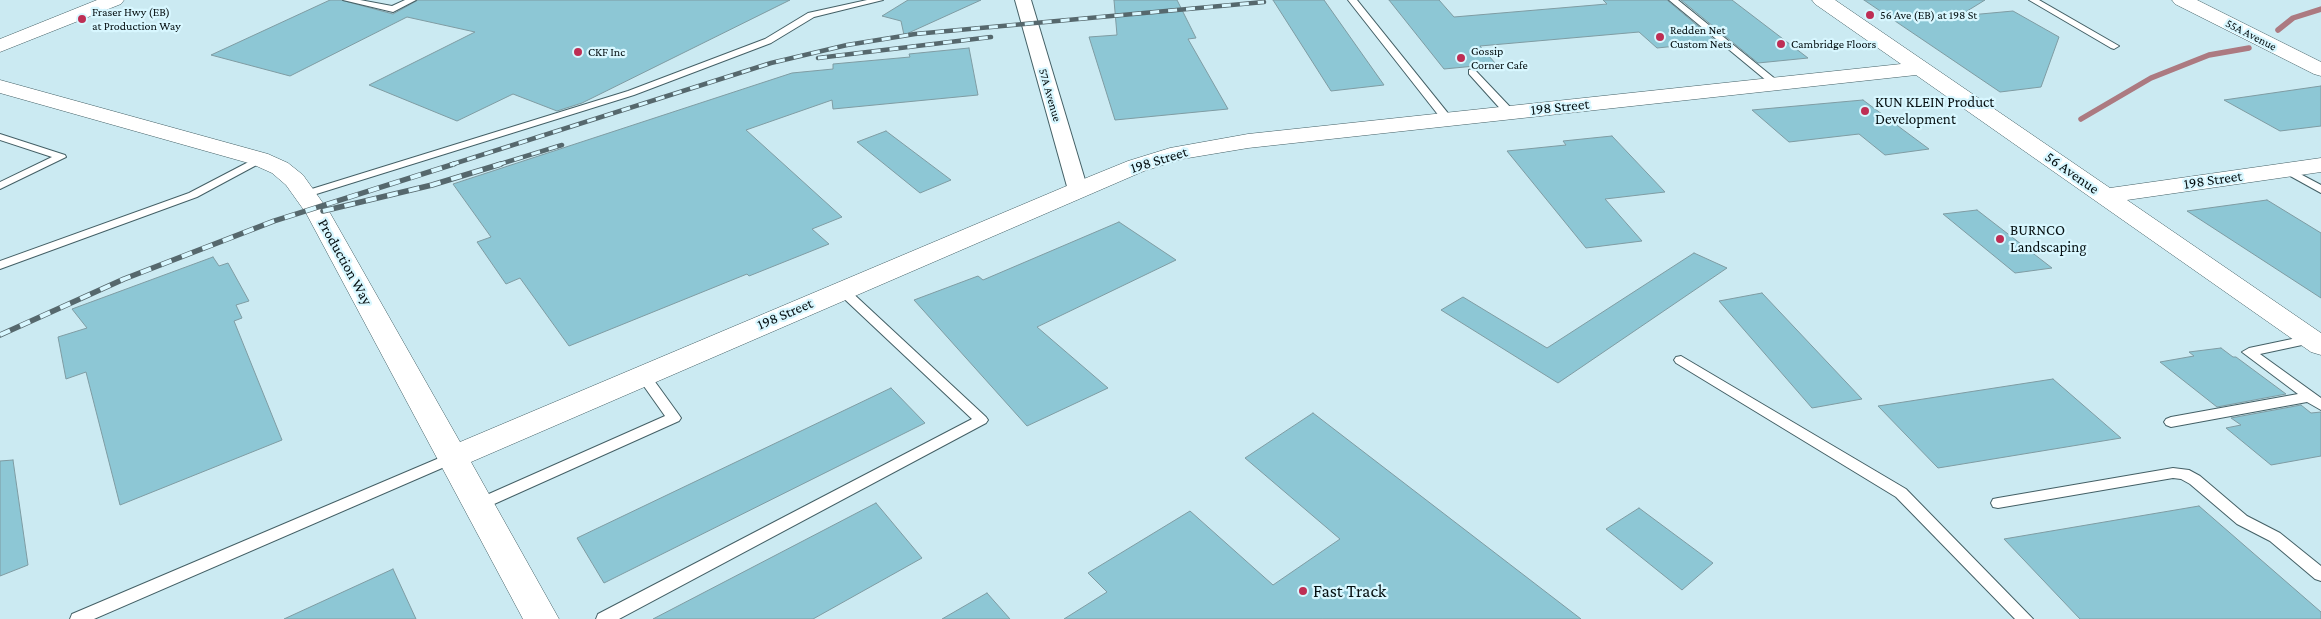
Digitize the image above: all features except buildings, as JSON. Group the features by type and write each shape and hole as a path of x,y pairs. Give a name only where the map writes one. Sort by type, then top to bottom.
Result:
{"street":[{"path":"0,32 79,0"},
{"path":"0,46 114,0"},
{"name":"57A Avenue","path":"1023,0 1078,190"},
{"name":"56 Avenue","path":"1822,0 2316,343"},
{"name":"55A Avenue","path":"2182,0 2321,70"},
{"name":"198 Street","path":"451,458 1078,190 1136,166 1193,149 1248,141 1921,68"},
{"name":"Production Way","path":"0,86 260,159 280,168 295,180 306,194 541,619"},
{"name":"198 Street","path":"2105,196 2321,165"}],"lane":[{"path":"347,0 392,9 412,0"},
{"path":"306,194 631,93 768,41 810,15 879,0"},
{"path":"1352,0 1448,119"},
{"path":"1673,0 1776,84"},
{"path":"2033,0 2114,46"},
{"path":"1472,72 1509,112"},
{"path":"0,137 61,157 0,186"},
{"path":"0,265 193,195 260,159"},
{"path":"2287,170 2321,190"},
{"path":"604,619 981,420 842,290"},
{"path":"2316,343 2249,352 2321,405"},
{"path":"1681,360 1901,493 2025,619"},
{"path":"478,505 674,418 643,375"},
{"path":"2171,422 2309,397"},
{"path":"78,619 451,458"},
{"path":"1998,503 2173,473 2184,474 2194,480 2242,520 2276,537 2321,575"}],"waterway":[{"path":"2278,30 2293,18 2321,9"},
{"path":"2081,119 2151,78 2209,55 2249,48"}],"railway":[{"path":"450,165 771,63 847,45 915,34 1264,2"},
{"path":"818,58 991,37"},
{"path":"497,165 562,145"},
{"path":"0,335 124,279 274,221 454,164"},
{"path":"323,211 432,185 501,164"}],"place":[{"name":"56 Ave (EB) at 198 St","path":"1870,15"},
{"name":"Fraser Hwy (EB) at Production Way","path":"82,19"},
{"name":"Redden Net Custom Nets","path":"1660,37"},
{"name":"Cambridge Floors","path":"1781,44"},
{"name":"CKF Inc","path":"578,52"},
{"name":"Gossip Corner Cafe","path":"1461,58"},
{"name":"KUN KLEIN Product Development","path":"1865,111"},
{"name":"BURNCO Landscaping","path":"2000,239"},
{"name":"Fast Track","path":"1303,591"}]}
